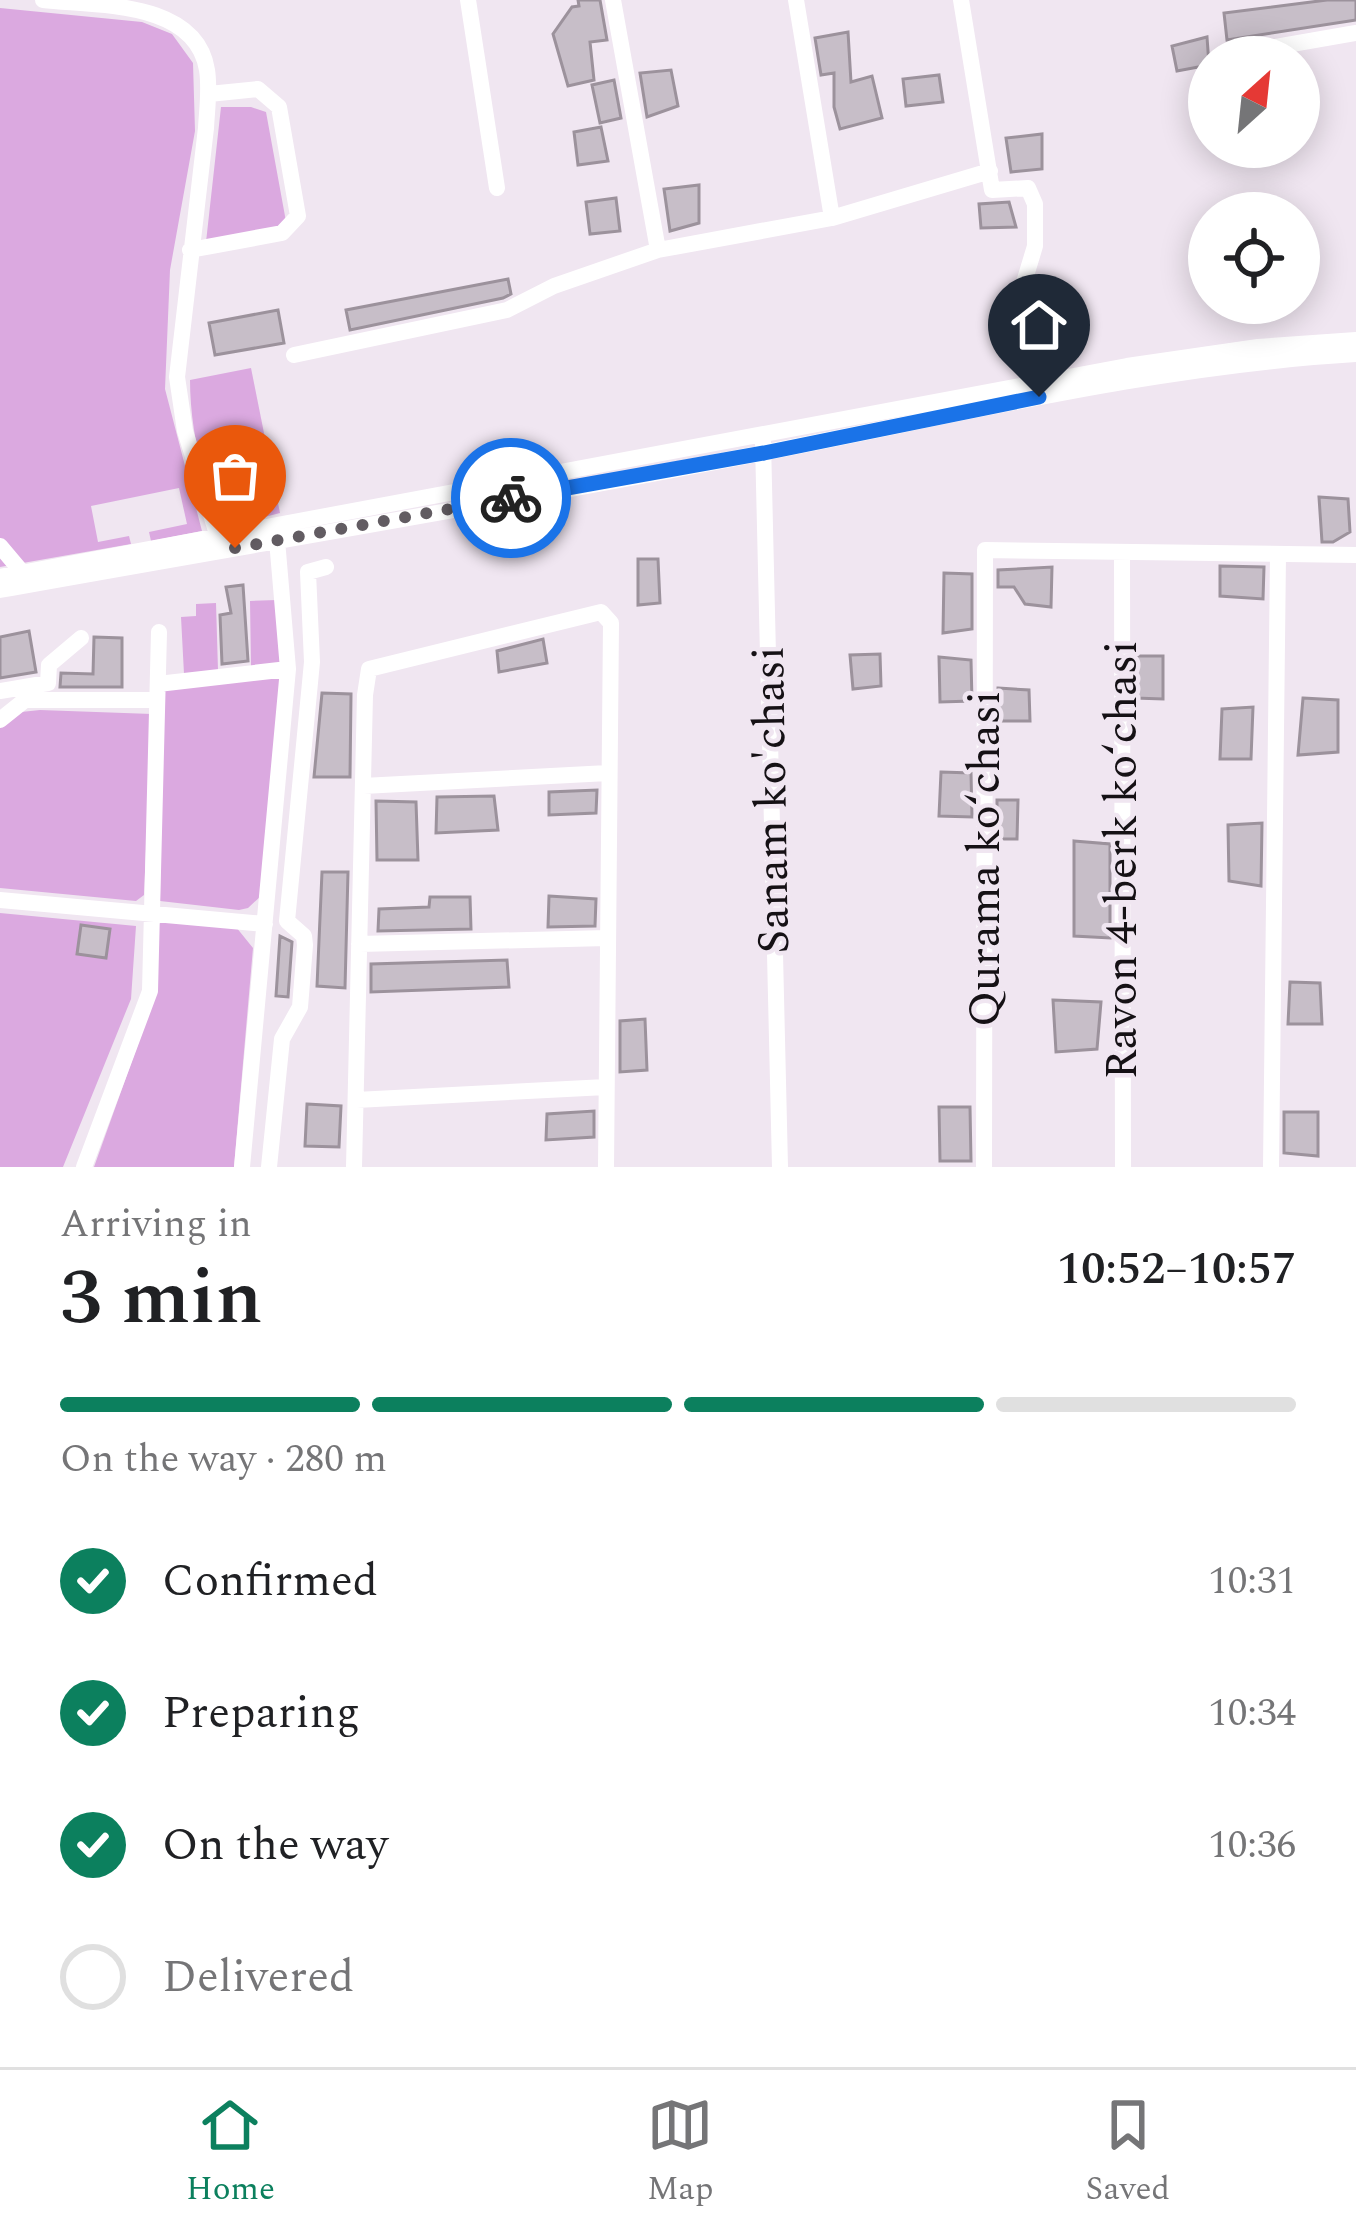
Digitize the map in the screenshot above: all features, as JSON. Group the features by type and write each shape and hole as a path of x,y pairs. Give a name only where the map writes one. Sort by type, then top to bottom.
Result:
{"street":[{"path":"43,0 134,10 171,21 201,53 209,94 178,391 185,431 220,544"},
{"path":"468,0 497,188"},
{"path":"613,0 658,250"},
{"path":"796,0 832,218"},
{"path":"962,0 992,190 1028,188 1034,196 1035,246 1022,289 1038,390"},
{"path":"1320,39 1356,33"},
{"path":"190,250 282,232 298,216 280,107 258,88 209,94"},
{"path":"294,355 507,310 554,286 658,250 832,218 990,171"},
{"path":"615,470 764,453 1038,390 1258,347 1356,340"},
{"path":"0,590 27,579 615,470 762,433 1201,368 1356,354"},
{"name":"Sanam ko'chasi","path":"762,433 783,1167"},
{"path":"220,544 277,540 307,528"},
{"path":"242,1167 288,669 277,540"},
{"path":"0,546 27,579"},
{"name":"Qurama koʻchasi","path":"984,1167 985,550 1122,553"},
{"path":"1122,553 1356,555"},
{"name":"Ravon 4-berk koʻchasi","path":"1122,553 1123,1167"},
{"path":"1270,1167 1278,555"},
{"path":"269,1167 282,1040 300,1007 305,945 304,936 287,921 312,662 308,572 326,567"},
{"path":"0,577 27,579"},
{"path":"354,1167 369,669 587,614 607,614 611,622 606,1167"},
{"path":"84,1167 150,992 159,632"},
{"path":"0,692 48,683 49,665 81,638"},
{"path":"0,720 25,700 158,692 288,669"},
{"path":"363,786 608,773"},
{"path":"0,899 265,924"},
{"path":"359,944 607,938"},
{"path":"356,1100 606,1087"}],"shaded area":[{"path":"0,8 142,22 172,34 193,63 195,131 170,270 165,389 202,531 151,541 149,532 187,524 179,488 91,506 98,542 129,536 131,544 0,567"},
{"path":"221,107 266,112 287,227 206,242"},
{"path":"251,368 280,513 230,526 201,465 190,380"},
{"path":"277,600 283,664 251,667 250,601"},
{"path":"216,603 218,670 184,674 181,617 196,616 196,604"},
{"path":"282,674 261,896 239,910 160,901 163,690"},
{"path":"21,712 152,714 144,895 136,901 0,888 0,728"},
{"path":"0,913 136,926 131,999 63,1167 0,1167"},
{"path":"158,924 236,927 253,948 234,1167 94,1167 156,994"}],"building":[{"path":"578,0 600,0 607,40 590,42 594,80 568,86 553,34 572,7 579,6"},
{"path":"1356,0 1356,20 1253,36 1227,36 1224,13"},
{"path":"848,32 851,82 872,76 882,118 840,129 834,107 834,73 821,75 815,38"},
{"path":"1188,42 1188,69 1177,71 1172,46"},
{"path":"671,70 678,106 647,117 640,73"},
{"path":"939,75 943,102 906,106 903,79"},
{"path":"614,80 621,118 600,123 592,85"},
{"path":"601,127 608,161 578,165 574,132"},
{"path":"1042,134 1042,169 1011,172 1006,138"},
{"path":"699,185 699,223 670,231 664,189"},
{"path":"616,198 620,231 590,234 586,202"},
{"path":"1009,202 1016,227 981,228 979,204"},
{"path":"508,279 511,294 503,298 350,330 346,310"},
{"path":"278,310 284,343 215,355 209,323"},
{"path":"1319,497 1348,499 1350,532 1333,542 1322,542"},
{"path":"638,559 658,559 660,603 638,605"},
{"path":"1220,566 1264,567 1263,599 1220,596"},
{"path":"1052,567 1051,607 1025,604 1014,587 998,587 998,570"},
{"path":"944,573 972,574 972,629 943,633"},
{"path":"243,585 248,661 222,664 220,615 231,613 226,587"},
{"path":"29,631 36,672 0,678 0,637"},
{"path":"94,637 122,638 122,687 60,687 61,673 93,674"},
{"path":"543,639 547,663 499,672 497,651"},
{"path":"880,654 881,686 853,689 850,655"},
{"path":"1135,656 1163,656 1163,699 1135,698"},
{"path":"939,657 971,660 972,701 940,702"},
{"path":"998,688 1029,690 1030,721 997,721"},
{"path":"322,693 351,694 350,777 314,777"},
{"path":"1303,698 1338,700 1338,752 1298,755"},
{"path":"1253,707 1251,759 1220,759 1222,709"},
{"path":"941,772 971,773 972,817 939,816"},
{"path":"597,790 596,813 549,815 549,792"},
{"path":"494,796 498,830 436,833 437,797"},
{"path":"997,800 1018,800 1017,839 997,839"},
{"path":"376,801 416,802 418,860 377,860"},
{"path":"1262,823 1261,886 1229,881 1228,825"},
{"path":"1074,841 1110,844 1110,938 1074,936"},
{"path":"322,872 348,872 345,988 317,986"},
{"path":"549,896 596,899 595,926 548,927"},
{"path":"430,897 470,897 471,929 378,931 379,909 429,907"},
{"path":"81,925 110,929 106,958 77,954"},
{"path":"280,936 292,942 288,997 276,996"},
{"path":"507,960 509,987 371,992 371,964"},
{"path":"1290,982 1320,983 1322,1024 1288,1024"},
{"path":"1053,1000 1101,1002 1097,1049 1056,1052"},
{"path":"645,1019 647,1070 620,1072 620,1021"},
{"path":"307,1104 341,1106 339,1147 305,1146"},
{"path":"939,1107 970,1107 971,1161 940,1161"},
{"path":"594,1111 594,1137 546,1140 547,1114"},
{"path":"1284,1112 1318,1112 1318,1156 1284,1153"}],"way so far":[{"path":"235,548 511,498"}],"route":[{"path":"511,498 1039,397"}]}
